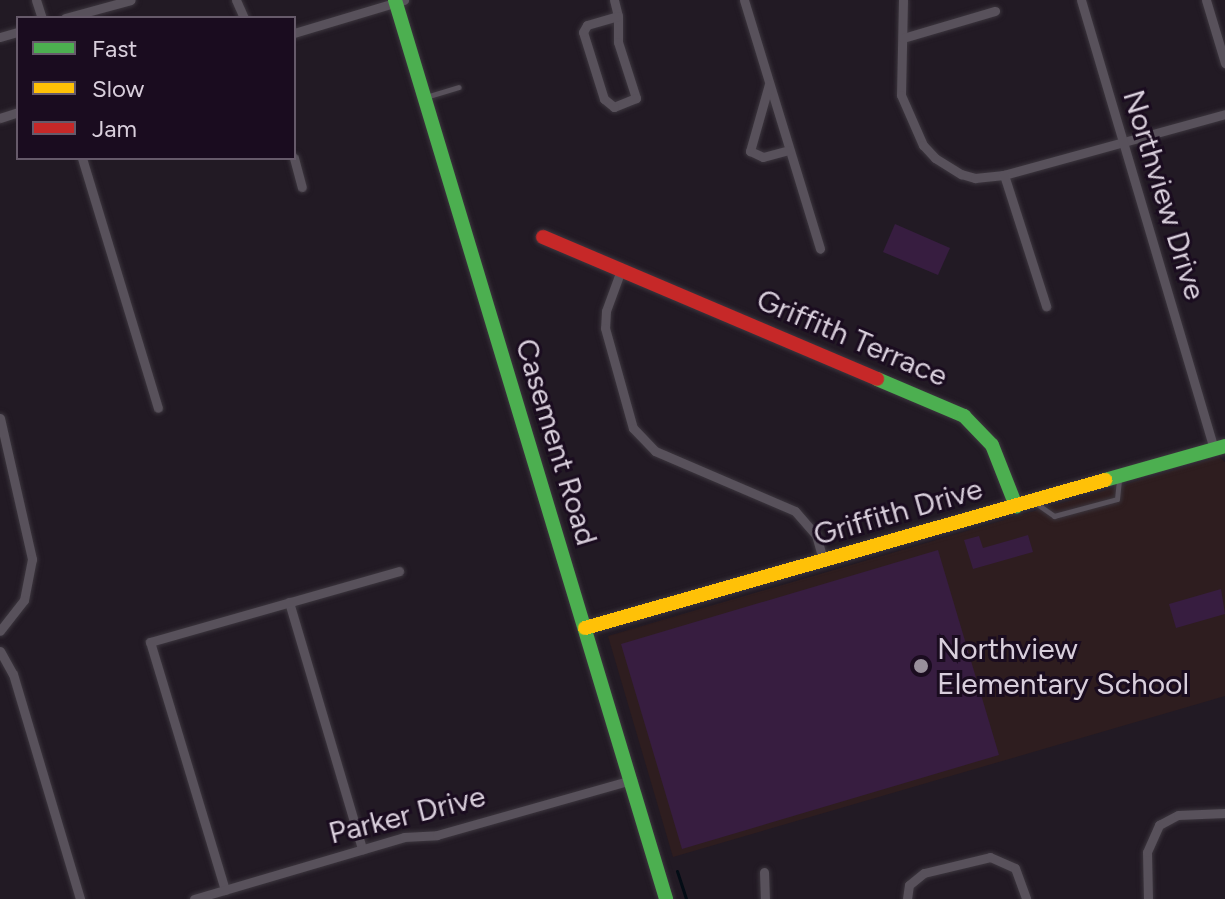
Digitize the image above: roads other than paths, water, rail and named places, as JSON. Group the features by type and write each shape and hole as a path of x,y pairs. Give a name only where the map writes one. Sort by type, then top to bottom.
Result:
{"street":[{"path":"72,16 131,0"},
{"path":"614,0 618,16 618,42 636,98 614,107 604,99 583,32 587,25 618,16"},
{"path":"744,0 820,249"},
{"path":"903,0 901,95 923,145 935,158 961,174 975,178 1004,175 1225,114"},
{"name":"Northview Drive","path":"1081,0 1220,448"},
{"path":"1206,0 1225,63"},
{"path":"296,32 398,1"},
{"name":"Casement Road","path":"398,1 666,899"},
{"path":"903,38 995,11"},
{"path":"769,84 750,151 754,156 763,157 789,150"},
{"path":"83,160 158,408"},
{"path":"295,160 302,187"},
{"path":"1004,175 1046,306"},
{"name":"Griffith Terrace","path":"543,237 964,416 992,445 1016,506"},
{"path":"621,270 606,311 605,328 633,428 655,451 795,511 816,535 823,560"},
{"path":"0,418 32,559 24,600 0,631"},
{"name":"Griffith Drive","path":"585,628 1220,448"},
{"path":"225,890 150,642 399,571"},
{"path":"289,602 362,849"},
{"path":"0,651 13,674 80,899"},
{"name":"Parker Drive","path":"194,899 404,837 437,835 632,780"},
{"path":"1148,899 1147,852 1149,840 1159,825 1178,815 1225,813"},
{"path":"907,899 909,885 924,873 990,857 1015,868 1026,899"},
{"path":"764,872 765,899"}],"lane":[{"path":"426,97 458,87"},
{"path":"1033,501 1054,516 1117,499 1120,476"}],"waterway":[{"path":"677,871 686,899"}],"place":[{"name":"Northview Elementary School","path":"921,666"}]}
